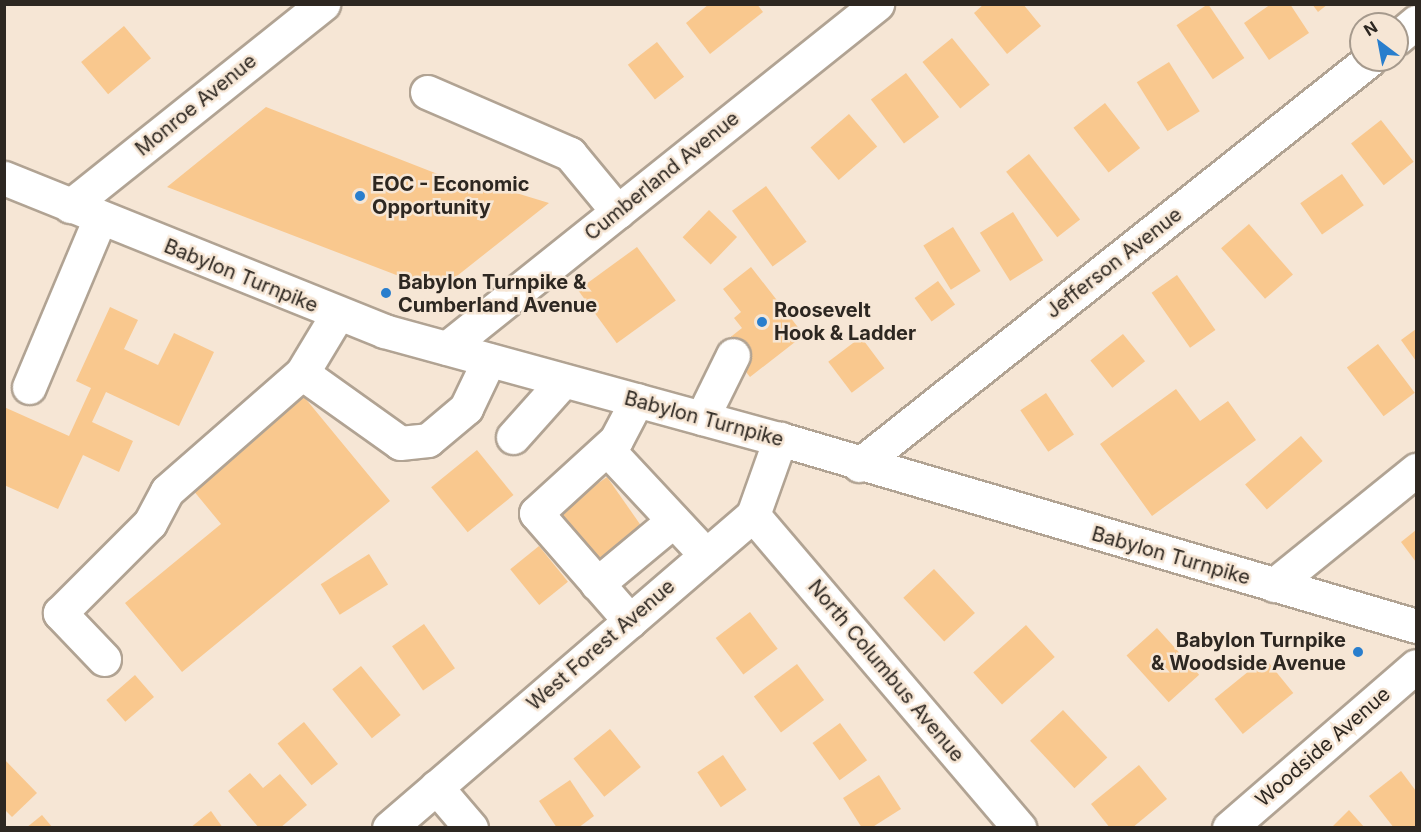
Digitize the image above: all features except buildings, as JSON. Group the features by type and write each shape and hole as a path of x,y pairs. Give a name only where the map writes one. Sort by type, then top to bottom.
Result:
{"street":[{"name":"Monroe Avenue","path":"70,206 323,4"},
{"name":"Cumberland Avenue","path":"447,348 877,4"},
{"name":"Jefferson Avenue","path":"859,465 1354,72"},
{"path":"427,92 570,154 618,212"},
{"name":"Babylon Turnpike","path":"4,178 337,315 563,381 780,439 859,465 1416,626"},
{"path":"29,387 100,218"},
{"path":"104,659 60,613 150,523 167,491 302,373 337,315"},
{"path":"702,418 733,355"},
{"path":"302,373 400,443 428,440 466,408 489,360"},
{"path":"513,437 563,381"},
{"path":"630,621 536,513 608,449 637,400"},
{"path":"753,515 780,439"},
{"path":"608,449 706,555"},
{"path":"1274,585 1416,470"},
{"name":"West Forest Avenue","path":"389,828 753,515"},
{"name":"North Columbus Avenue","path":"753,515 1019,828"},
{"path":"597,584 674,520"},
{"name":"Woodside Avenue","path":"1229,828 1416,666"},
{"path":"436,787 471,828"}],"place":[{"name":"EOC - Economic Opportunity","path":"360,196"},
{"name":"Babylon Turnpike & Cumberland Avenue","path":"386,293"},
{"name":"Roosevelt Hook & Ladder","path":"762,322"},
{"name":"Babylon Turnpike & Woodside Avenue","path":"1358,652"}]}
